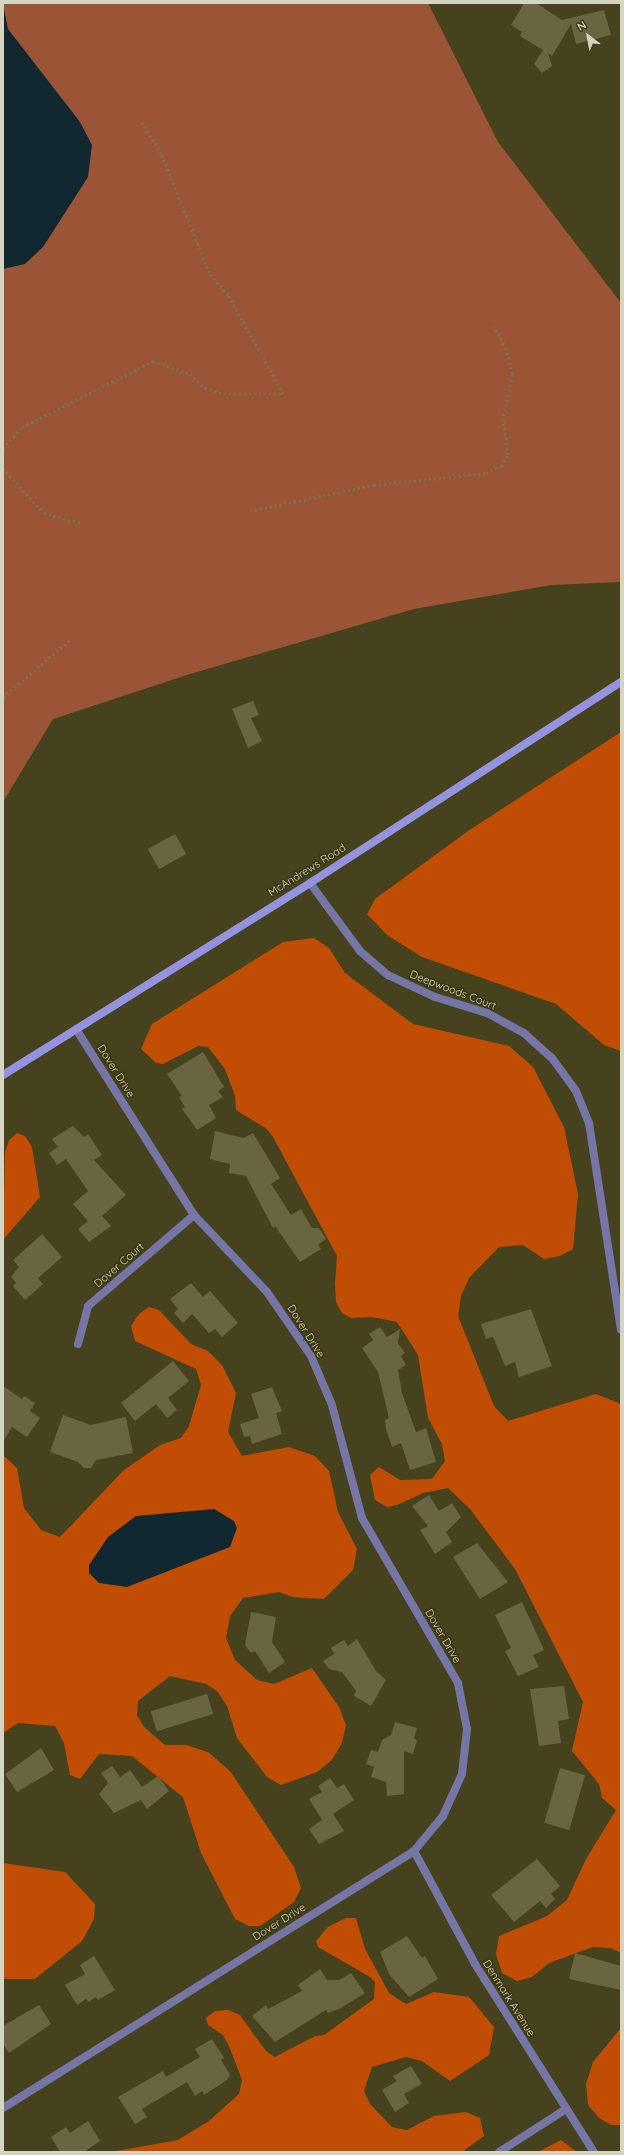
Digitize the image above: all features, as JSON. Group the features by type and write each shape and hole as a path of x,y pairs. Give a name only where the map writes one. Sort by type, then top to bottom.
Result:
{"main road":[{"name":"McAndrews Road","path":"3,1076 310,883 621,682"}],"street":[{"name":"Deepwoods Court","path":"310,883 360,951 388,975 435,997 486,1013 524,1033 552,1058 576,1091 589,1124 621,1330"},
{"name":"Dover Drive","path":"3,2108 414,1851 443,1816 462,1774 467,1729 458,1683 362,1518 332,1405 311,1356 267,1292 194,1215 76,1029"},
{"name":"Dover Court","path":"78,1344 88,1306 194,1215"},
{"name":"Denmark Avenue","path":"414,1851 475,1964 594,2152"},
{"path":"499,2152 566,2109"}],"path":[{"path":"3,448 22,427 153,361 190,374 205,388 224,394 283,394 228,295 209,273 161,154 141,122"},
{"path":"255,510 374,485 486,472 501,466 508,455 503,421 512,374 506,349 494,326"},
{"path":"3,468 44,513 82,523"},
{"path":"3,697 70,640"}],"shaded area":[{"path":"3,3 428,3 498,142 621,303 621,582 551,585 414,609 190,674 53,719 3,802"},
{"path":"621,732 621,1051 604,1045 556,1004 422,957 387,935 367,914 375,899 468,831"},
{"path":"314,938 329,948 345,973 413,1024 509,1046 533,1067 564,1127 578,1194 573,1249 560,1256 544,1259 523,1245 499,1247 469,1278 461,1296 458,1316 494,1406 508,1421 596,1394 621,1404 621,1953 611,1948 593,1947 549,1963 532,1977 517,1981 502,1973 496,1954 499,1936 547,1916 567,1900 586,1859 616,1810 602,1798 599,1784 572,1751 583,1702 515,1569 470,1509 448,1488 423,1493 397,1505 387,1507 375,1500 370,1475 379,1467 400,1480 432,1479 445,1461 442,1444 428,1418 418,1355 397,1322 372,1317 351,1318 342,1313 336,1302 335,1283 337,1256 273,1137 267,1129 236,1110 235,1096 225,1069 208,1047 198,1046 163,1064 156,1063 141,1049 152,1024 283,942"},
{"path":"17,1133 25,1136 32,1147 40,1197 3,1240 5,1152 9,1140"},
{"path":"149,1307 159,1310 191,1344 208,1351 222,1365 236,1393 228,1432 242,1456 289,1447 315,1456 329,1471 338,1512 357,1549 353,1570 324,1599 293,1597 279,1592 243,1598 230,1616 226,1638 235,1660 257,1680 274,1684 312,1668 339,1707 346,1725 342,1743 332,1760 317,1772 281,1785 267,1777 237,1738 227,1706 217,1691 206,1684 170,1676 138,1701 137,1715 144,1727 165,1745 186,1745 208,1752 230,1771 294,1867 301,1888 294,1902 260,1926 249,1926 235,1919 201,1853 183,1797 132,1756 99,1754 80,1779 70,1775 64,1743 55,1726 18,1723 3,1733 3,1455 17,1468 24,1508 41,1530 60,1537 124,1470 160,1445 181,1438 189,1426 201,1385 196,1369 135,1341 131,1326 139,1314"},
{"path":"3,1863 65,1872 95,1904 94,1919 82,1941 35,1979 3,1979"},
{"path":"346,1918 356,1918 365,1949 389,1993 406,2004 434,1992 469,1997 494,2027 489,2055 450,2081 422,2061 406,2057 372,2067 364,2091 370,2104 392,2127 407,2130 434,2116 466,2112 480,2118 484,2136 462,2152 111,2152 178,2140 209,2121 239,2094 242,2080 229,2046 223,2035 208,2025 206,2018 215,2011 228,2010 240,2015 266,2051 275,2057 315,2036 324,2035 374,1999 375,1982 370,1977 318,1947 316,1941 328,1927"},
{"path":"621,2028 621,2125 611,2125 599,2118 588,2105 586,2084 593,2062"},
{"path":"561,2140 577,2152 538,2152 542,2150"}],"water":[{"path":"3,4 8,29 80,122 92,145 88,177 43,247 25,264 3,269"},
{"path":"214,1509 234,1521 237,1528 230,1547 127,1587 99,1583 89,1573 89,1565 108,1537 136,1516"}],"building":[{"path":"524,3 536,3 562,20 604,10 611,35 576,44 571,24 552,56 548,53 552,66 542,73 534,64 543,50 520,36 522,32 511,25"},
{"path":"253,701 259,715 251,718 262,741 248,748 232,709"},
{"path":"175,834 186,854 159,869 148,849"},
{"path":"203,1052 224,1087 218,1091 223,1097 209,1105 216,1118 197,1130 182,1109 185,1107 179,1097 182,1096 167,1074"},
{"path":"73,1126 84,1137 88,1134 102,1155 94,1160 126,1195 102,1216 111,1226 89,1242 78,1229 88,1221 73,1204 88,1191 66,1159 57,1165 49,1153 58,1147 52,1139"},
{"path":"215,1131 244,1138 253,1133 280,1178 271,1184 291,1215 301,1209 312,1228 319,1228 326,1239 318,1245 321,1249 300,1262 275,1226 273,1228 246,1176 229,1173 230,1164 210,1159"},
{"path":"42,1234 62,1257 38,1278 43,1284 25,1300 13,1286 16,1283 11,1277 19,1267 13,1260"},
{"path":"191,1283 203,1297 210,1291 238,1323 222,1337 215,1329 209,1333 192,1314 183,1323 174,1313 178,1309 170,1299"},
{"path":"531,1309 552,1366 519,1377 515,1362 505,1366 493,1337 486,1339 481,1324"},
{"path":"380,1327 387,1337 400,1329 398,1343 405,1353 401,1356 406,1365 398,1370 402,1393 416,1432 426,1428 436,1462 410,1470 401,1443 392,1447 386,1429 385,1420 389,1418 378,1372 362,1348 373,1340 369,1334"},
{"path":"173,1361 189,1381 168,1398 177,1410 167,1418 156,1404 135,1421 121,1403"},
{"path":"3,1386 22,1399 24,1396 35,1403 30,1411 40,1418 27,1437 12,1427 3,1442"},
{"path":"272,1387 282,1411 276,1413 282,1434 252,1444 250,1436 244,1437 240,1424 259,1418 251,1394"},
{"path":"63,1415 91,1425 126,1417 133,1453 96,1460 91,1468 84,1468 78,1462 50,1452"},
{"path":"429,1495 439,1511 452,1503 461,1517 446,1532 452,1542 435,1554 420,1530 428,1526 412,1506"},
{"path":"477,1543 508,1582 480,1599 453,1557"},
{"path":"522,1602 544,1650 533,1655 539,1667 518,1676 505,1651 511,1648 495,1615"},
{"path":"251,1612 276,1617 272,1642 285,1662 269,1673 255,1651 251,1653 245,1645"},
{"path":"357,1639 376,1671 386,1680 371,1706 354,1696 356,1691 342,1672 329,1669 323,1661 334,1654 331,1648 344,1640 348,1646"},
{"path":"564,1686 569,1719 558,1721 561,1743 539,1746 530,1689"},
{"path":"207,1694 213,1714 157,1731 151,1711"},
{"path":"395,1722 417,1728 414,1739 417,1740 413,1754 404,1751 404,1794 387,1796 386,1782 371,1777 374,1767 366,1764 371,1750 378,1752 382,1740 391,1735"},
{"path":"41,1748 54,1770 17,1792 5,1774"},
{"path":"112,1766 120,1777 130,1770 142,1787 158,1776 169,1791 147,1809 141,1800 114,1813 99,1794 108,1783 101,1773"},
{"path":"560,1768 585,1775 569,1830 544,1823"},
{"path":"330,1778 337,1788 344,1784 354,1800 333,1814 344,1831 319,1844 309,1829 322,1820 309,1799 322,1792 318,1786"},
{"path":"537,1859 560,1886 551,1894 555,1899 546,1908 540,1901 514,1922 491,1895"},
{"path":"407,1936 422,1958 425,1956 438,1979 409,1997 389,1974 380,1952"},
{"path":"575,1953 621,1966 621,1990 569,1979"},
{"path":"94,1956 115,1990 98,2000 96,1997 89,2002 86,1999 77,2005 65,1985 85,1974 80,1965"},
{"path":"320,1969 327,1980 339,1980 351,1973 365,1993 341,2008 328,2013 326,2010 275,2042 252,2016 266,2005 268,2009 302,1991 298,1985"},
{"path":"39,2005 51,2024 9,2053 3,2044 3,2026"},
{"path":"212,2039 224,2058 221,2060 230,2075 227,2080 204,2095 202,2091 195,2096 187,2082 142,2109 147,2117 135,2124 118,2097 163,2071 166,2077 200,2057 195,2049"},
{"path":"411,2066 422,2084 404,2094 409,2103 395,2112 382,2090 397,2081 393,2076"},
{"path":"88,2121 100,2141 84,2152 60,2152 51,2137 66,2127 70,2133"}]}
